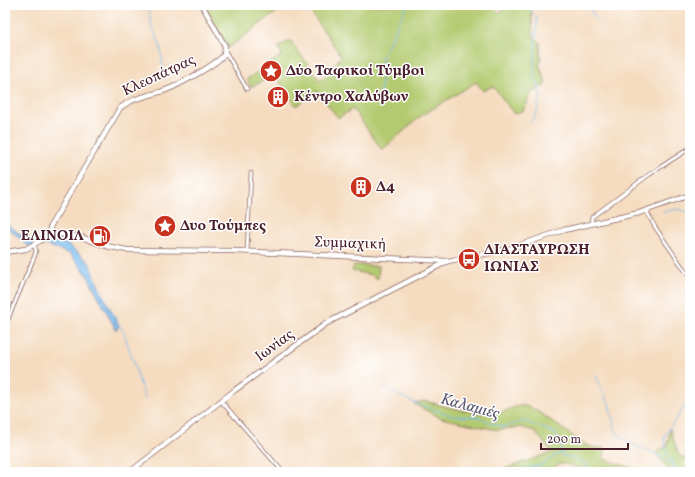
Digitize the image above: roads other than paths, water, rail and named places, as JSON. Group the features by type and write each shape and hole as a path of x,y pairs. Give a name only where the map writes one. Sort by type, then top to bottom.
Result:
{"street":[{"path":"202,5 247,89"},
{"name":"Κλεοπάτρας","path":"48,236 51,225 120,108 134,100 173,86 217,61 224,56 226,51"},
{"path":"591,224 592,217 650,174 690,148"},
{"path":"247,252 251,174"},
{"name":"Συμμαχική","path":"48,236 70,235 127,250 247,252 448,261 509,249 564,230 646,210 690,195"},
{"path":"646,210 655,227 690,278"},
{"path":"5,252 23,250 48,236"},
{"path":"5,326 35,255 36,248 34,245"},
{"path":"440,260 440,265"},
{"name":"Ιωνίας","path":"130,472 221,401 327,323 448,261"},
{"path":"221,401 283,472"},
{"path":"486,472 491,470"}],"water":[{"path":"5,221 31,242 45,241 55,236 68,236 69,238 52,240 67,244 89,262 102,294 119,327 116,330 86,273 70,254 43,244 28,246 5,225"}],"waterway":[{"path":"148,5 151,24 160,45 165,79"},
{"path":"378,102 381,87 382,58 407,5"},
{"path":"531,122 537,112 541,93 534,73 537,16 530,11 533,5"},
{"path":"588,5 597,21"},
{"path":"663,212 677,209 690,213"},
{"path":"29,241 36,241"},
{"path":"100,289 125,335 145,399"},
{"path":"596,376 609,404 616,432 629,443 663,457 676,468"},
{"name":"Καλαμιές","path":"384,388 415,403 452,416 476,417 503,427 524,421 555,433 562,452 561,455 580,460 595,472"},
{"path":"675,465 667,455 664,436 690,399"},
{"name":"Καλαμιές","path":"510,472 541,465 561,452"},
{"path":"676,468 680,472"}],"place":[{"name":"Δύο Ταφικοί Τύμβοι","path":"271,71"},
{"name":"Κέντρο Χαλύβων","path":"278,97"},
{"name":"Δ4","path":"361,187"},
{"name":"Δυο Τούμπες","path":"165,226"},
{"name":"ΕΛΙΝΟΙΛ","path":"100,236"},
{"name":"ΔΙΑΣΤΑΥΡΩΣΗ ΙΩΝΙΑΣ","path":"469,259"}]}
